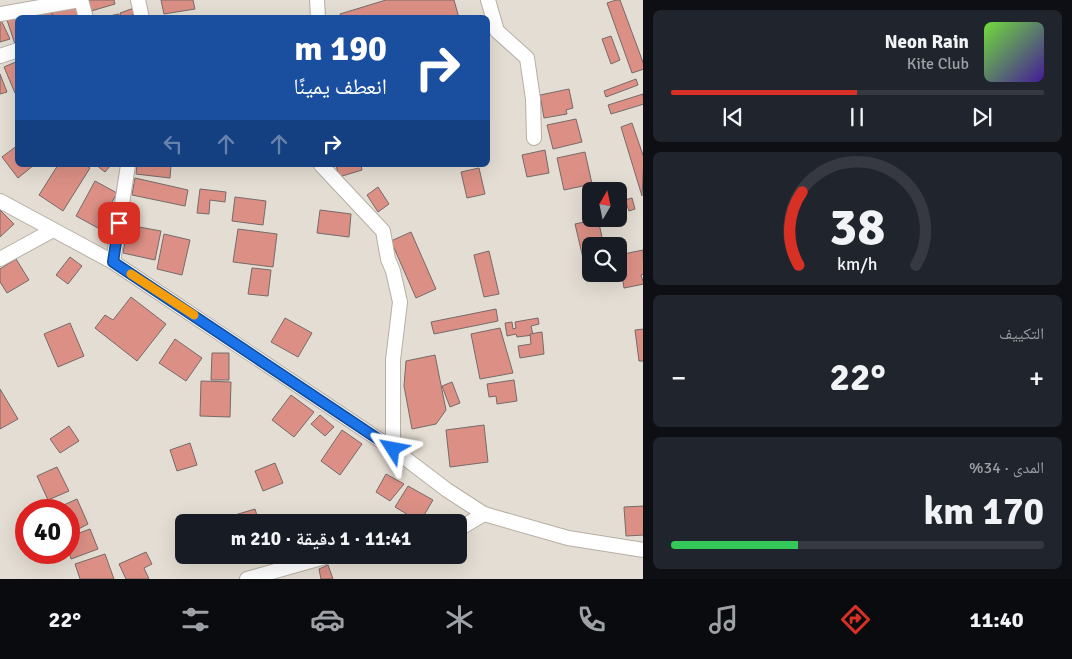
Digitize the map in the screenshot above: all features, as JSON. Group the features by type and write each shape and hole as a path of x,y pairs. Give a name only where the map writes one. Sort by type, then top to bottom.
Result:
{"street":[{"path":"0,14 80,0 85,15"},
{"path":"138,0 141,15"},
{"path":"316,0 318,15"},
{"path":"488,0 497,31 527,58 533,99 534,138"},
{"path":"0,56 15,51"},
{"path":"113,262 128,167"},
{"path":"323,167 354,203 383,231 388,260 400,302 393,360 393,449"},
{"path":"0,201 113,262 393,449 447,490 484,514 568,538 643,550"},
{"path":"0,259 53,230"},
{"path":"467,525 484,514"},
{"path":"247,579 300,564"}],"building":[{"path":"85,0 114,0 115,4 88,12"},
{"path":"161,0 193,0 195,9 164,14"},
{"path":"386,0 454,0 458,15 340,15"},
{"path":"620,0 643,62 643,69 632,73 607,3"},
{"path":"75,3 79,15 52,15 51,11"},
{"path":"134,8 136,14 121,15 120,13"},
{"path":"51,9 52,15 35,15 34,12"},
{"path":"26,11 27,15 15,15 15,44 6,17"},
{"path":"0,18 10,39 0,42"},
{"path":"611,36 620,60 611,64 602,39"},
{"path":"15,62 15,93 4,67"},
{"path":"0,74 7,92 0,94"},
{"path":"636,79 638,85 606,97 604,91"},
{"path":"569,89 573,108 566,110 567,114 544,118 540,95"},
{"path":"643,94 643,104 611,114 608,105"},
{"path":"576,119 582,142 553,149 547,125"},
{"path":"632,123 643,155 642,196 621,127"},
{"path":"15,147 15,167 32,167 18,178 2,157"},
{"path":"545,150 549,173 527,177 522,155"},
{"path":"585,152 592,182 582,182 582,186 564,190 557,158"},
{"path":"57,167 90,168 63,211 39,195"},
{"path":"99,167 109,167 105,172"},
{"path":"137,167 171,167 170,178 136,174"},
{"path":"336,167 361,167 362,170 339,177"},
{"path":"479,168 485,194 467,198 461,172"},
{"path":"135,178 188,190 185,206 132,195"},
{"path":"95,181 117,193 98,228 76,216"},
{"path":"378,187 389,204 378,212 367,195"},
{"path":"200,189 226,192 225,202 210,200 209,214 197,213"},
{"path":"235,197 266,201 263,225 232,221"},
{"path":"632,198 635,209 629,211 628,199"},
{"path":"0,210 14,224 0,237"},
{"path":"320,210 351,214 349,237 317,233"},
{"path":"582,222 582,228 600,228 602,237 582,237 582,254 575,224"},
{"path":"128,225 161,231 155,260 123,253"},
{"path":"238,229 277,234 273,267 233,262"},
{"path":"411,232 436,289 416,298 391,241"},
{"path":"164,234 190,240 182,275 157,269"},
{"path":"643,250 643,274 641,275 643,284 624,288 623,282 627,282 627,253"},
{"path":"489,251 499,294 484,297 474,255"},
{"path":"70,257 82,266 68,284 56,275"},
{"path":"16,259 29,280 7,293 0,282 0,269"},
{"path":"252,268 271,270 268,296 248,294"},
{"path":"131,297 166,324 137,361 95,328 105,315 113,320"},
{"path":"496,309 498,321 434,334 431,322"},
{"path":"285,318 312,333 298,357 271,342"},
{"path":"538,318 539,324 531,326 533,335 517,337 516,334 507,336 505,323 512,322 513,329 516,328 515,322"},
{"path":"70,323 84,356 58,367 44,334"},
{"path":"500,328 513,373 480,379 471,334"},
{"path":"643,329 643,361 639,361 635,330"},
{"path":"542,332 544,354 520,358 518,346 531,344 530,334"},
{"path":"175,339 202,358 186,381 159,363"},
{"path":"212,353 229,353 229,380 211,380"},
{"path":"435,355 446,410 436,424 412,429 404,386 406,361"},
{"path":"514,380 517,401 497,404 496,396 489,397 487,384"},
{"path":"201,381 231,382 230,417 200,416"},
{"path":"452,382 460,403 450,407 442,386"},
{"path":"0,389 18,419 0,429"},
{"path":"291,395 314,412 294,437 272,420"},
{"path":"320,415 334,427 325,436 311,424"},
{"path":"484,425 488,462 450,467 446,430"},
{"path":"69,426 79,441 60,453 50,439"},
{"path":"342,430 362,444 340,475 321,461"},
{"path":"190,443 197,465 177,471 170,450"},
{"path":"275,463 283,483 263,491 255,471"},
{"path":"57,467 69,491 48,499 37,476"},
{"path":"386,474 404,484 390,501 376,492"},
{"path":"408,486 433,500 425,514 407,514 395,507"},
{"path":"80,506 88,524 80,528"},
{"path":"643,506 643,535 626,536 624,507"},
{"path":"255,509 257,514 238,514"},
{"path":"90,529 98,549 80,556 80,533"},
{"path":"146,552 152,564 144,568 149,579 126,579 119,564"},
{"path":"105,554 114,579 80,579 75,564 80,564 80,562"},
{"path":"328,565 333,579 321,579 319,569"}],"slow traffic":[{"path":"131,274 194,315"}],"route":[{"path":"119,223 113,262 393,449"}]}
